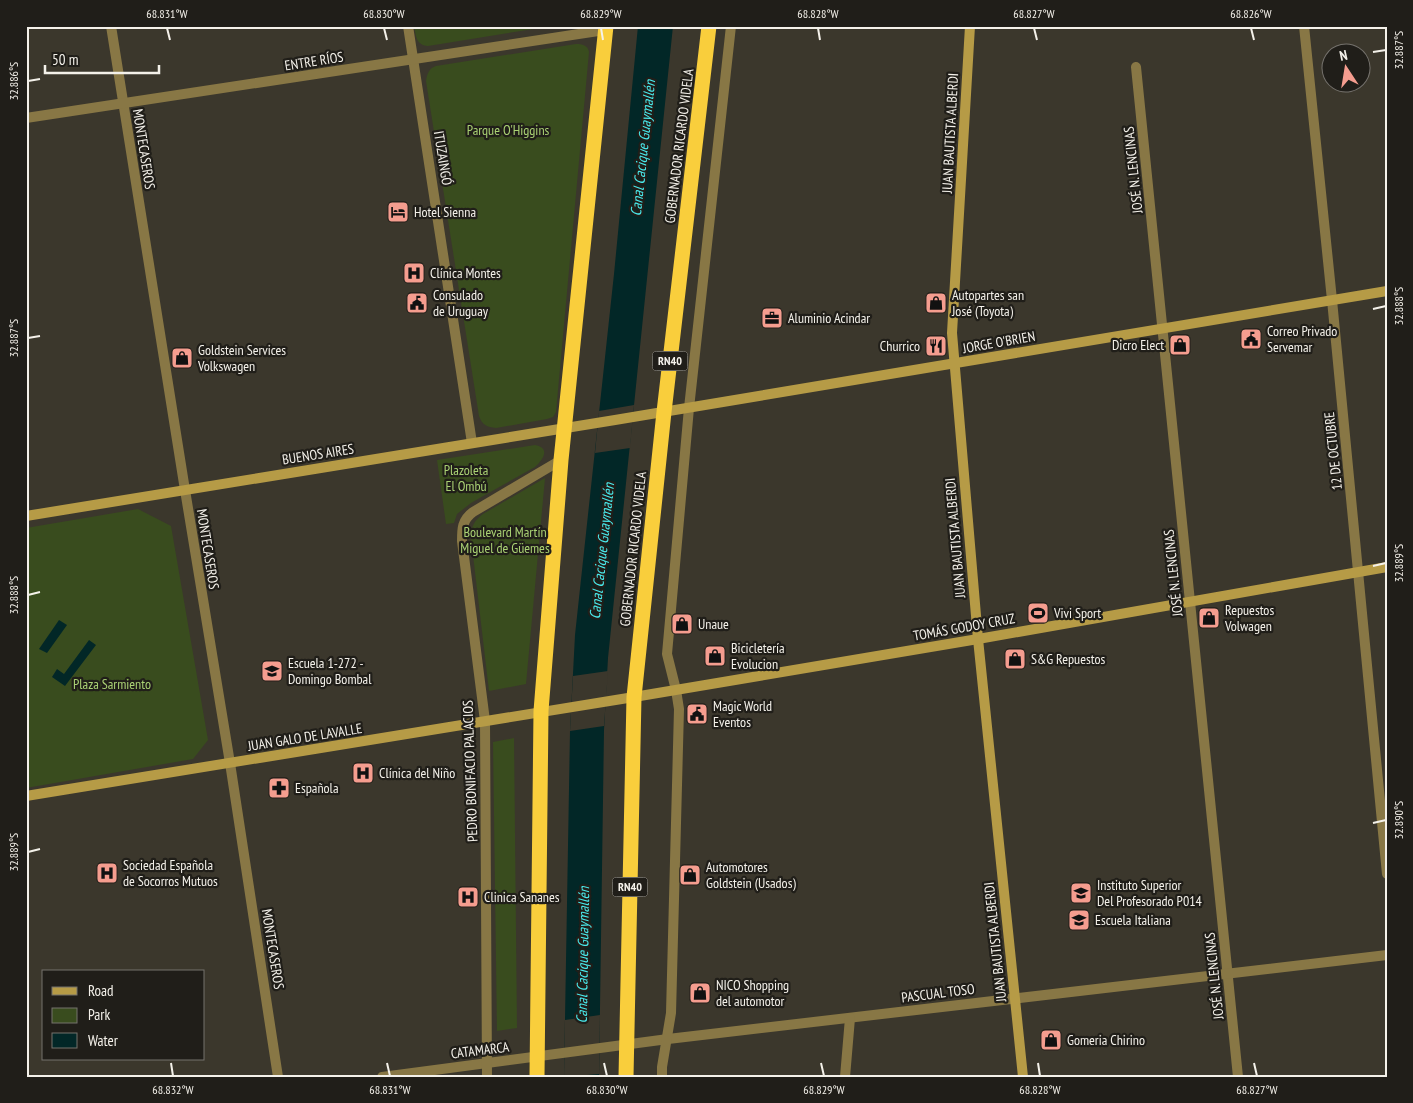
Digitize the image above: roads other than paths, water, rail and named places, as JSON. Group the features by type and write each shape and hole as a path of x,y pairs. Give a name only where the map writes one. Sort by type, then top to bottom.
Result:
{"highway":[{"name":"GOBERNADOR RICARDO VIDELA","path":"626,1077 634,697 664,412 709,26"},
{"path":"537,1077 541,711 561,460 605,28"}],"street":[{"name":"MONTECASEROS","path":"111,26 230,763 278,1077"},
{"name":"ITUZAINGÓ","path":"408,26 472,443"},
{"path":"662,1077 671,1013 679,709 667,654 689,408 731,26"},
{"name":"JUAN BAUTISTA ALBERDI","path":"970,26 952,333 978,639 1023,1077"},
{"name":"12 DE OCTUBRE","path":"1304,26 1387,874"},
{"name":"ENTRE RÍOS","path":"26,118 605,28"},
{"name":"JOSÉ N. LENCINAS","path":"1136,67 1238,1077"},
{"name":"JORGE O'BRIEN","path":"615,420 1387,291"},
{"name":"BUENOS AIRES","path":"26,516 615,420"},
{"name":"PEDRO BONIFACIO PALACIOS","path":"487,1077 485,721 462,541 463,524 468,515 484,504 561,460"},
{"name":"TOMÁS GODOY CRUZ","path":"606,701 978,639 1387,567"},
{"name":"JUAN GALO DE LAVALLE","path":"26,796 606,701"},
{"name":"PASCUAL TOSO","path":"582,1050 668,1038 1387,955"},
{"path":"845,1077 850,1018"},
{"name":"CATAMARCA","path":"382,1077 582,1050"}],"water":[{"name":"Canal Cacique Guaymallén","path":"638,26 673,26 608,658 604,730 599,1077 564,1077 570,731 575,635 614,274"},
{"path":"59,620 67,625 47,653 39,649"},
{"path":"89,640 96,645 65,686 52,677 57,669 64,674"}],"place":[{"name":"Hotel Sienna","path":"398,212"},
{"name":"Clínica Montes","path":"414,273"},
{"name":"Consulado de Uruguay","path":"417,303"},
{"name":"Autopartes san José (Toyota)","path":"936,303"},
{"name":"Aluminio Acindar","path":"772,318"},
{"name":"Correo Privado Servemar","path":"1251,339"},
{"name":"Dicro Elect","path":"1180,345"},
{"name":"Churrico","path":"936,346"},
{"name":"Goldstein Services Volkswagen","path":"182,358"},
{"name":"Vivi Sport","path":"1038,613"},
{"name":"Repuestos Volwagen","path":"1209,618"},
{"name":"Unaue","path":"682,624"},
{"name":"Bicicletería Evolucion","path":"715,656"},
{"name":"S&G Repuestos","path":"1015,659"},
{"name":"Escuela 1-272 - Domingo Bombal","path":"272,671"},
{"name":"Magic World Eventos","path":"697,714"},
{"name":"Clínica del Niño","path":"363,773"},
{"name":"Española","path":"279,788"},
{"name":"Sociedad Española de Socorros Mutuos","path":"107,873"},
{"name":"Automotores Goldstein (Usados)","path":"690,875"},
{"name":"Instituto Superior Del Profesorado P014","path":"1081,893"},
{"name":"Clinica Sananes","path":"468,897"},
{"name":"Escuela Italiana","path":"1079,920"},
{"name":"NICO Shopping del automotor","path":"700,993"},
{"name":"Gomeria Chirino","path":"1051,1040"}],"park label":[{"name":"Parque O'Higgins","path":"508,130"},
{"name":"Plazoleta El Ombú","path":"466,478"},
{"name":"Boulevard Martín Miguel de Güemes","path":"505,540"},
{"name":"Plaza Sarmiento","path":"112,684"}]}
